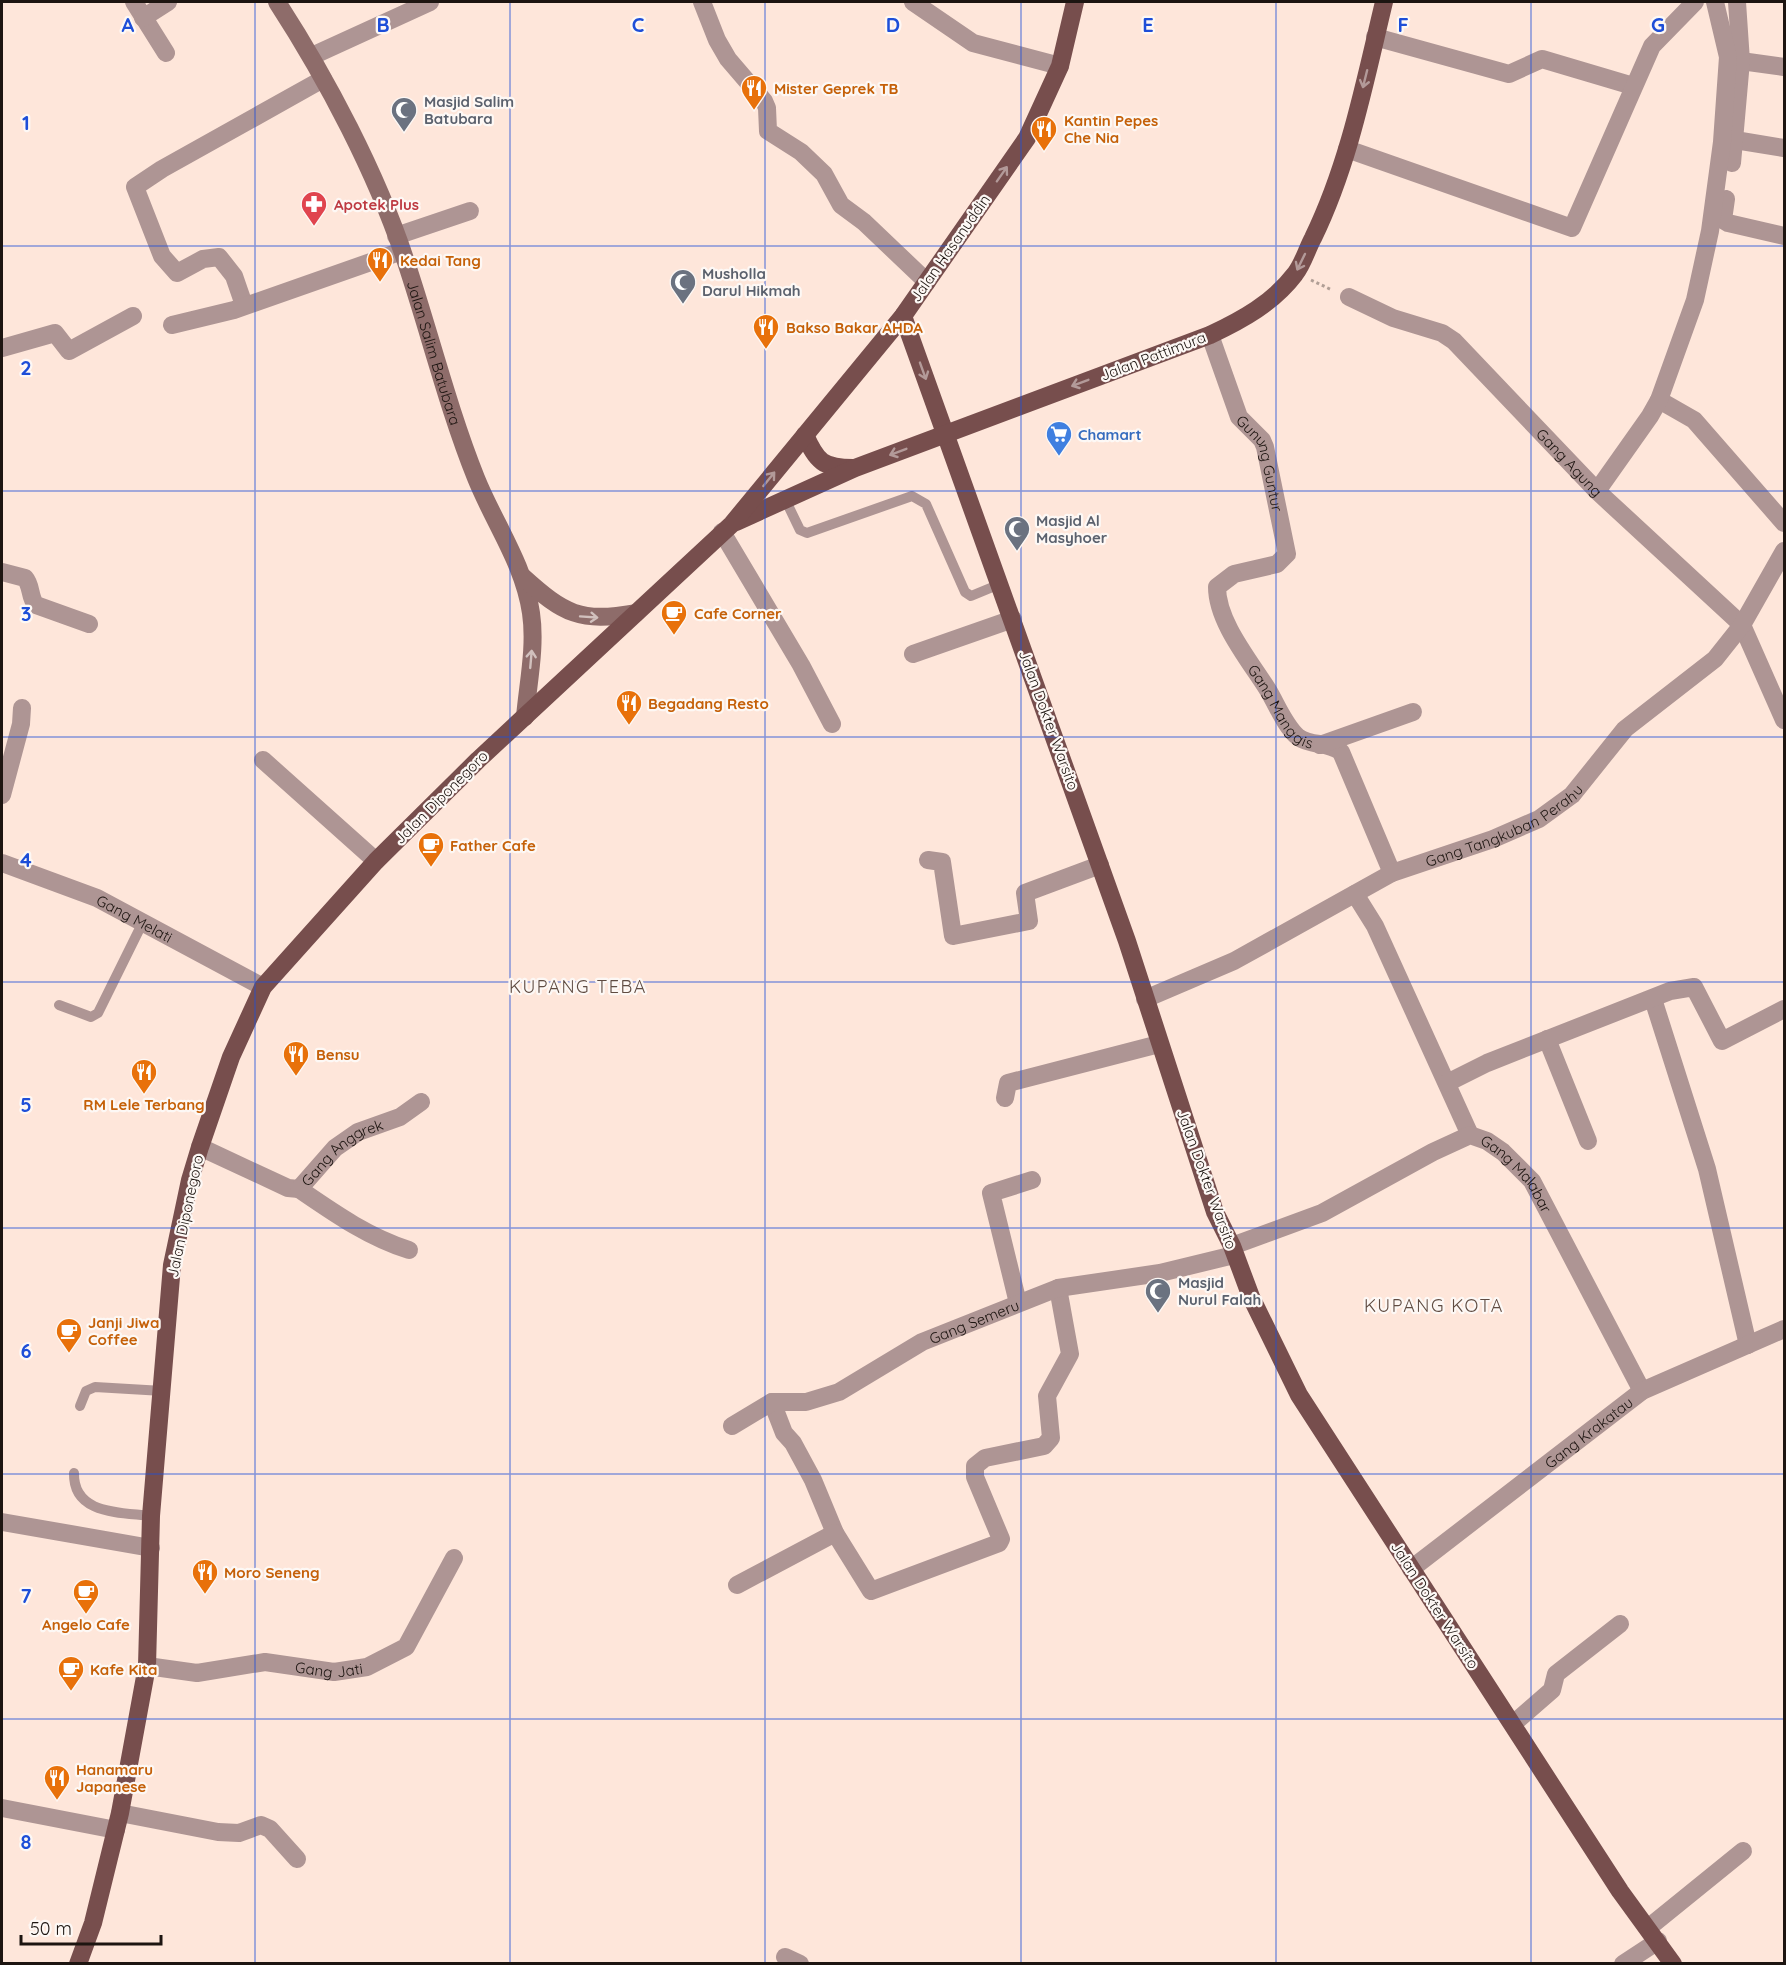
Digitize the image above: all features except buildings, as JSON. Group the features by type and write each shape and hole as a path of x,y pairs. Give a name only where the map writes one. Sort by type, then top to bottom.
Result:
{"main road":[{"name":"Jalan Hasanuddin","path":"727,528 903,316 1027,138 1060,66 1075,2"},
{"name":"Jalan Pattimura","path":"727,528 855,468 1210,335 1247,317 1296,274 1329,206 1347,149 1384,2"},
{"name":"Jalan Dokter Warsito","path":"903,316 1100,865 1215,1212 1251,1297 1299,1395 1620,1891 1653,1934 1672,1964"},
{"path":"805,435 815,456 824,465 855,468"},
{"name":"Jalan Diponegoro","path":"78,1964 93,1923 118,1822 147,1666 151,1516 172,1265 190,1180 231,1057 263,987 376,861 525,717 727,528"}],"street":[{"path":"134,2 166,53"},
{"path":"143,18 168,2"},
{"name":"Jalan Salim Batubara","path":"277,2 312,56 399,244 440,376 476,479 523,577"},
{"path":"312,56 430,2"},
{"path":"702,2 717,40 728,58 764,101 767,108 768,131 801,152 824,174 841,205 864,222 927,282"},
{"path":"913,2 972,43 1060,66"},
{"path":"1347,149 1528,212 1569,229 1575,225 1652,46 1695,2"},
{"path":"1597,491 1659,400 1695,300 1710,231 1722,142 1728,57 1715,2"},
{"path":"1737,2 1741,61 1735,140 1723,220 1785,236"},
{"path":"1375,37 1509,74 1542,59 1633,86"},
{"path":"1741,61 1785,67"},
{"path":"244,305 234,276 219,257 203,259 177,273 162,256 135,188 162,169 323,80"},
{"path":"1735,140 1785,148"},
{"path":"172,325 244,305 399,244 470,211"},
{"path":"1710,231 1785,248"},
{"name":"Gang Agung","path":"1349,297 1393,318 1442,333 1454,340 1597,491 1742,626 1785,720"},
{"path":"2,348 55,333 69,351 133,316"},
{"name":"Gunung Guntur","path":"1210,335 1239,417 1262,440 1265,447 1287,554 1283,560"},
{"path":"1659,400 1688,416 1709,435 1785,523"},
{"path":"727,528 832,724"},
{"name":"Gang Tangkuban Perahu","path":"1145,999 1234,961 1392,873 1493,839 1539,819 1572,795 1625,729 1715,659 1742,626 1785,551"},
{"name":"Gang Manggis","path":"1283,560 1234,574 1217,587 1217,599 1240,648 1291,728 1310,744 1335,747 1341,752 1392,873"},
{"path":"2,572 25,578 29,584 31,600 36,605 89,624"},
{"path":"523,577 550,602 580,616 609,618 636,613"},
{"path":"523,577 531,614 532,653 525,717"},
{"path":"913,654 1013,619"},
{"path":"2,795 21,724 22,708"},
{"path":"1320,745 1413,712"},
{"path":"263,760 376,861"},
{"path":"928,860 942,862 953,936 1029,921 1025,893 1100,865"},
{"name":"Gang Melati","path":"2,862 75,889 263,987"},
{"path":"1354,894 1375,926 1470,1135"},
{"path":"1447,1083 1487,1062 1653,999 1694,987 1722,1041 1785,1009"},
{"path":"1653,999 1707,1169 1748,1345"},
{"path":"1547,1039 1588,1141"},
{"path":"1005,1098 1008,1083 1159,1044"},
{"name":"Gang Anggrek","path":"200,1147 288,1188 298,1189 335,1148 358,1132 400,1118 422,1102"},
{"name":"Gang Malabar","path":"1233,1250 1322,1213 1433,1152 1470,1135 1486,1141 1503,1152 1532,1180 1607,1319 1642,1392"},
{"path":"1018,1303 991,1193 1032,1180"},
{"path":"298,1189 348,1223 387,1243 409,1250"},
{"name":"Gang Semeru","path":"772,1402 806,1402 839,1392 922,1342 1058,1288 1160,1273 1233,1250"},
{"path":"732,1426 772,1402 784,1433 797,1450 813,1480 835,1533 872,1591 999,1543 1001,1539 975,1477 975,1466 986,1458 1044,1446 1051,1438 1047,1396 1070,1354 1058,1288"},
{"name":"Gang Krakatau","path":"1411,1569 1642,1392 1785,1329"},
{"path":"2,1522 150,1548"},
{"path":"736,1585 835,1533"},
{"name":"Gang Jati","path":"147,1666 197,1673 265,1662 334,1672 367,1667 406,1647 454,1558"},
{"path":"1513,1724 1551,1690 1556,1674 1620,1624"},
{"path":"2,1808 218,1832 239,1833 261,1825 270,1829 297,1859"},
{"path":"1623,1964 1743,1851"}],"lane":[{"path":"785,499 800,530 807,533 912,496 920,498 926,504 965,592 971,596 1000,584"},
{"path":"59,1005 91,1017 98,1013 142,924"},
{"path":"80,1406 86,1391 95,1387 163,1391"},
{"path":"74,1473 79,1494 89,1505 101,1510 151,1516"}],"path":[{"path":"1296,274 1349,297"}],"place":[{"name":"Mister Geprek TB","path":"754,111"},
{"name":"Masjid Salim Batubara","path":"404,133"},
{"name":"Kantin Pepes Che Nia","path":"1044,152"},
{"name":"Apotek Plus","path":"314,227"},
{"name":"Kedai Tang","path":"380,283"},
{"name":"Musholla Darul Hikmah","path":"683,305"},
{"name":"Bakso Bakar AHDA","path":"766,350"},
{"name":"Chamart","path":"1059,457"},
{"name":"Masjid Al Masyhoer","path":"1017,552"},
{"name":"Cafe Corner","path":"674,636"},
{"name":"Begadang Resto","path":"629,726"},
{"name":"Father Cafe","path":"431,868"},
{"name":"Bensu","path":"296,1077"},
{"name":"RM Lele Terbang","path":"144,1095"},
{"name":"Masjid Nurul Falah","path":"1158,1314"},
{"name":"Janji Jiwa Coffee","path":"69,1354"},
{"name":"Moro Seneng","path":"205,1595"},
{"name":"Angelo Cafe","path":"86,1615"},
{"name":"Kafe Kita","path":"71,1692"},
{"name":"Hanamaru Japanese","path":"57,1801"}],"district":[{"name":"KUPANG TEBA","path":"578,986"},
{"name":"KUPANG KOTA","path":"1434,1305"}]}
